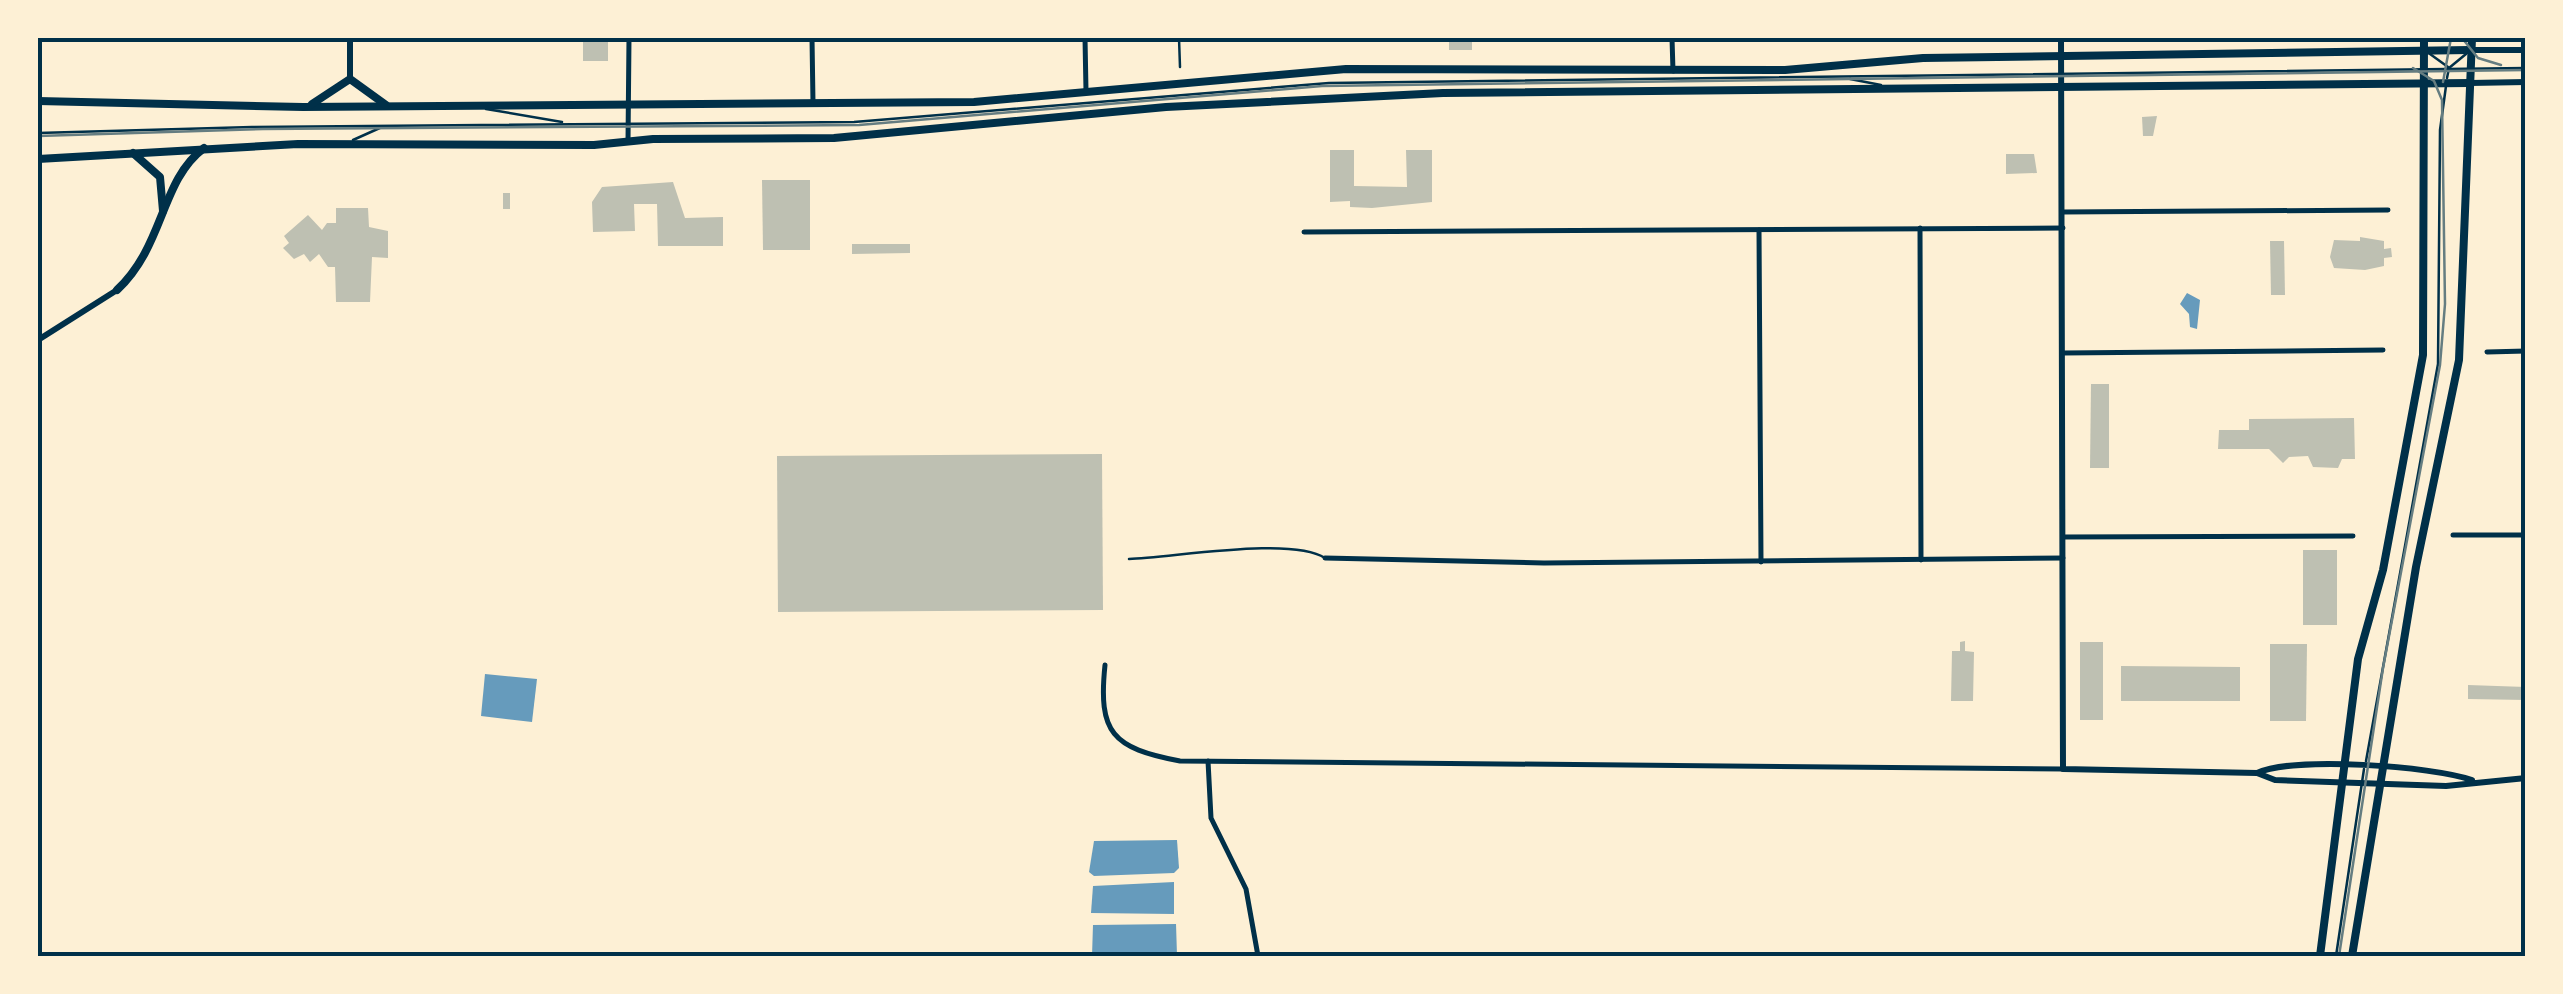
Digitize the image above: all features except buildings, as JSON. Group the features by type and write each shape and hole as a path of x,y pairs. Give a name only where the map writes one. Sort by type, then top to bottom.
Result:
{"main road":[{"path":"2320,956 2358,660 2383,570 2423,355 2424,38"},
{"path":"2352,956 2418,553 2459,360 2472,38"},
{"path":"38,101 304,108 974,102 1346,69 1807,69 1924,58 2470,50"},
{"path":"304,108 334,94 350,79 372,98 394,107"},
{"path":"38,158 348,144 834,138 1155,108 1443,93 2061,90 2470,83"},
{"path":"116,290 145,257 182,168 205,148"},
{"path":"132,152 160,177 163,216"}],"street":[{"path":"350,38 350,79"},
{"path":"628,142 629,38"},
{"path":"812,38 813,103"},
{"path":"1085,38 1086,94"},
{"path":"1672,38 1673,71"},
{"path":"2061,38 2063,769"},
{"path":"2470,50 2526,50"},
{"path":"2470,83 2526,82"},
{"path":"2063,212 2388,210"},
{"path":"1759,228 1761,562"},
{"path":"1920,228 1921,560"},
{"path":"1304,232 2063,228"},
{"path":"38,340 116,290"},
{"path":"2063,353 2383,350"},
{"path":"2487,352 2526,351"},
{"path":"2453,535 2526,536"},
{"path":"2062,537 2354,536"},
{"path":"1325,558 1420,562 1761,562 2063,558"},
{"path":"1106,665 1101,706 1114,736 1158,756 1208,761 2063,769 2257,774 2275,780 2446,786 2472,780 2526,778"},
{"path":"1208,761 1211,818 1246,889 1258,956"},
{"path":"2257,774 2275,766 2344,766 2453,774 2472,780"}],"lane":[{"path":"1180,38 1180,67"},
{"path":"2423,50 2449,68"},
{"path":"2336,956 2362,783 2438,364 2440,130 2446,83 2449,68 2470,50"},
{"path":"38,133 915,120 1319,83 2526,68"},
{"path":"1844,78 1912,90"},
{"path":"480,107 573,124"},
{"path":"348,144 378,128 395,126"},
{"path":"1129,559 1172,558 1216,550 1309,552 1325,558"}],"water":[{"path":"2187,293 2200,300 2197,329 2190,327 2189,314 2180,304"},
{"path":"485,674 537,679 532,722 481,716"},
{"path":"1177,840 1179,868 1174,873 1094,876 1089,872 1094,841"},
{"path":"1174,882 1174,914 1091,913 1093,886"},
{"path":"1176,924 1177,956 1092,956 1093,925"}],"tram line":[{"path":"2443,82 2451,38"},
{"path":"2462,38 2478,58 2501,65"},
{"path":"2339,956 2383,668 2440,365 2445,304 2442,100 2434,81 2413,68"},
{"path":"38,136 263,129 859,125 1322,86 2526,70"}]}
